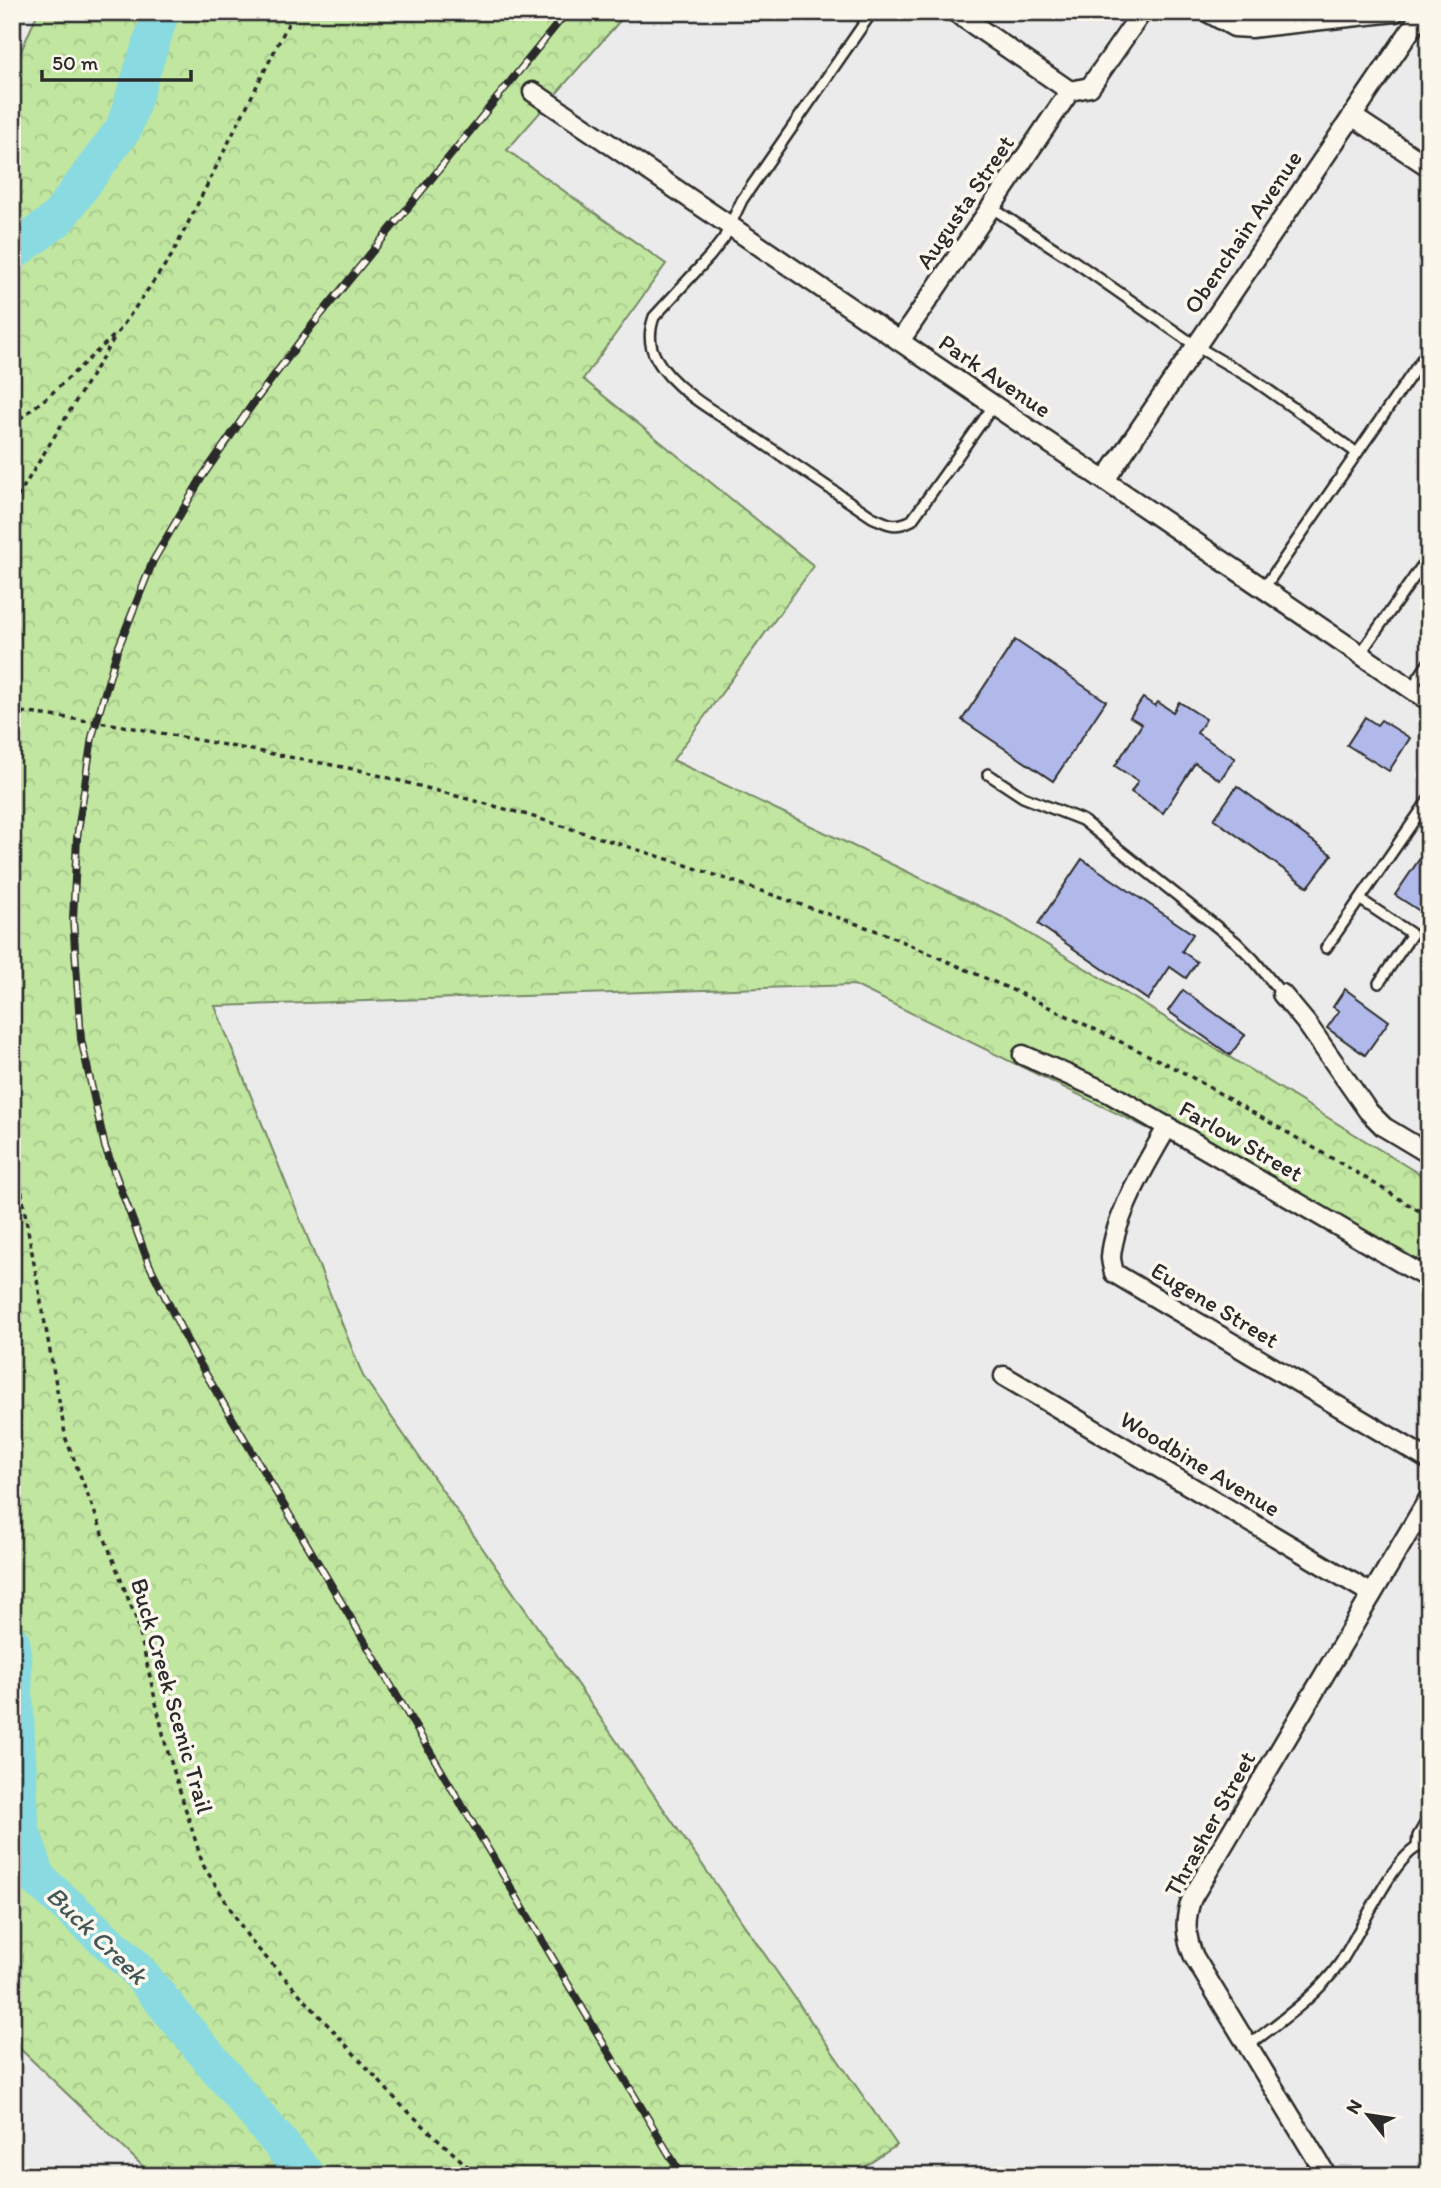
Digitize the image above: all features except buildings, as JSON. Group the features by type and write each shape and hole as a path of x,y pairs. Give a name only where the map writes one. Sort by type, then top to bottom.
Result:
{"street":[{"path":"955,12 1070,91 1090,87 1142,12"},
{"path":"1207,12 1234,26 1250,20 1395,12"},
{"name":"Obenchain Avenue","path":"1105,480 1423,12"},
{"name":"Augusta Street","path":"900,341 1070,91"},
{"name":"Park Avenue","path":"533,92 1429,701"},
{"path":"1352,116 1429,167"},
{"path":"1282,994 1307,1024 1368,1111 1384,1127 1429,1154"},
{"name":"Farlow Street","path":"1023,1055 1109,1093 1429,1279"},
{"name":"Eugene Street","path":"1168,1126 1117,1229 1111,1259 1114,1273 1429,1460"},
{"name":"Woodbine Avenue","path":"1004,1376 1372,1594"},
{"name":"Thrasher Street","path":"1327,2176 1194,1957 1187,1940 1187,1910 1429,1499"}],"lane":[{"path":"872,12 741,201 724,238 654,317 649,329 654,356 676,383 707,406 872,517 890,525 901,526 912,520 994,404"},
{"path":"992,208 1196,346 1254,380 1357,453"},
{"path":"1264,588 1429,349"},
{"path":"1360,654 1429,556"},
{"path":"1411,689 1429,662"},
{"path":"988,774 1023,797 1082,820 1236,942 1282,994"},
{"path":"1326,948 1429,799"},
{"path":"1361,900 1412,934 1379,983"},
{"path":"1418,1847 1418,1836 1429,1817"},
{"path":"1248,2046 1302,2004 1326,1980 1341,1962 1394,1869 1418,1847 1429,1845"}],"path":[{"path":"12,506 119,331 172,255 294,12"},
{"path":"12,425 51,394 119,331"},
{"path":"12,711 112,724 359,770 524,814 680,863 883,933 1026,996 1181,1071 1429,1217"},
{"name":"Buck Creek Scenic Trail","path":"12,1132 66,1439 137,1621 166,1746 203,1865 250,1940 401,2105 478,2176"}],"green space":[{"path":"38,12 622,12 625,15 507,150 666,264 583,379 814,566 673,760 1002,917 1429,1180 1429,1266 854,985 215,1006 363,1376 897,2145 851,2176 153,2176 12,2041 12,72"}],"waterway":[{"name":"Buck Creek","path":"12,253 57,219 124,128 161,12"},
{"name":"Buck Creek","path":"12,1643 21,1828 38,1879 132,1964 307,2176"}],"railway":[{"path":"567,12 310,328 202,477 153,561 117,651 92,737 77,838 73,919 81,1039 105,1147 149,1264 191,1349 682,2176"}]}
